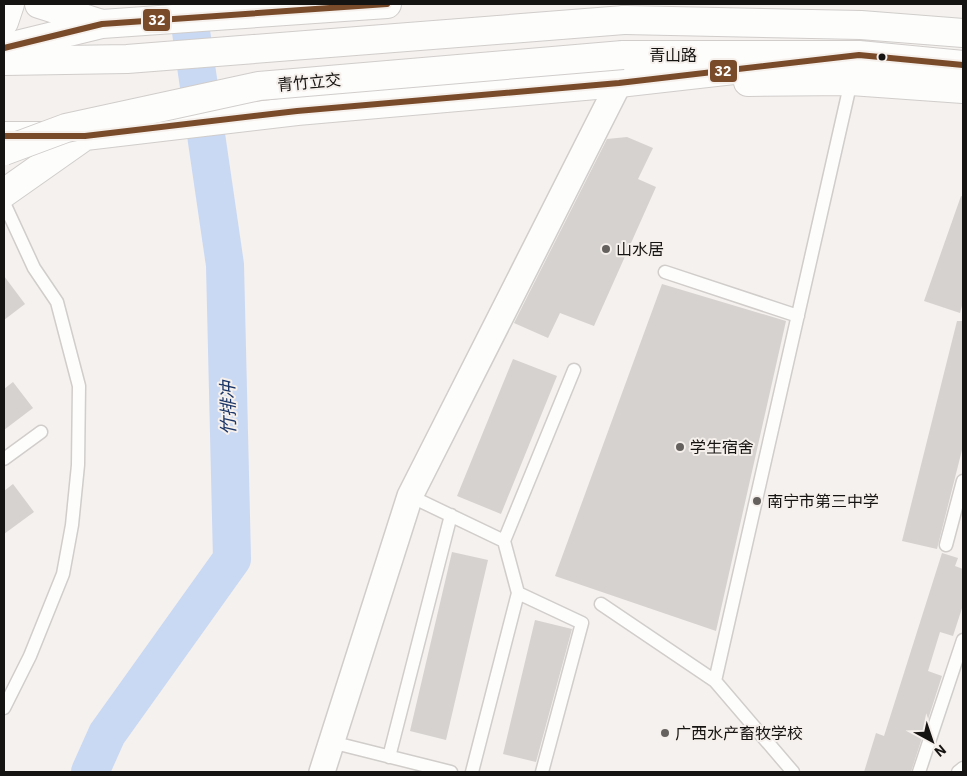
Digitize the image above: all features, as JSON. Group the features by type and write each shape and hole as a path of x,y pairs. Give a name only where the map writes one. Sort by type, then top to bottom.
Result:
{"main road":[{"path":"4,22 10,4"},
{"path":"39,4 102,24"},
{"path":"4,48 102,24 387,4"},
{"name":"青山路","path":"4,61 127,59 624,20 861,25 963,33"},
{"path":"4,136 85,136 297,111 619,82 859,55"},
{"name":"青山路","path":"623,56 859,55 963,65"},
{"name":"青竹立交","path":"4,151 66,128 259,86 623,56"},
{"path":"619,82 851,81 963,90"},
{"path":"4,193 85,136"}],"street":[{"path":"322,772 410,496 619,82"}],"lane":[{"path":"716,681 851,81"},
{"path":"4,202 34,268 57,302 79,386 78,465 72,525 63,574 30,656 4,708"},
{"path":"665,272 798,316"},
{"path":"472,772 518,593 504,541 574,370"},
{"path":"4,459 41,432"},
{"path":"946,545 963,481"},
{"path":"410,496 504,541"},
{"path":"389,757 451,515"},
{"path":"518,593 582,623 542,772"},
{"path":"601,604 716,681 793,772"},
{"path":"919,772 963,640"},
{"path":"331,742 428,769 451,772"},
{"path":"958,772 963,768"}],"building":[{"path":"627,137 653,148 638,179 656,187 594,326 560,313 548,338 514,323 607,139"},
{"path":"961,196 963,197 963,302 960,313 924,301"},
{"path":"4,276 25,304 4,320"},
{"name":"学生宿舍","path":"662,284 786,321 716,631 555,576"},
{"path":"957,321 963,321 963,446 937,549 902,541"},
{"path":"513,359 557,376 501,514 457,496"},
{"path":"13,382 33,408 4,430 4,389"},
{"path":"13,484 34,512 4,534 4,491"},
{"path":"452,552 488,560 446,740 410,731"},
{"path":"942,553 958,558 955,566 963,569 963,605 953,636 940,632 928,671 942,676 911,772 864,772 876,733 884,736"},
{"path":"535,620 572,629 536,762 503,754"}],"waterway":[{"name":"竹排冲","path":"90,772 107,734 232,559 225,265 187,4"}],"transit line":[{"name":"32","path":"4,48 102,24 387,4"},
{"name":"32","path":"4,136 85,136 297,111 619,83 859,55 963,65"}],"place":[{"name":"山水居","path":"606,249"},
{"name":"学生宿舍","path":"680,447"},
{"name":"南宁市第三中学","path":"757,501"},
{"name":"广西水产畜牧学校","path":"665,733"}]}
